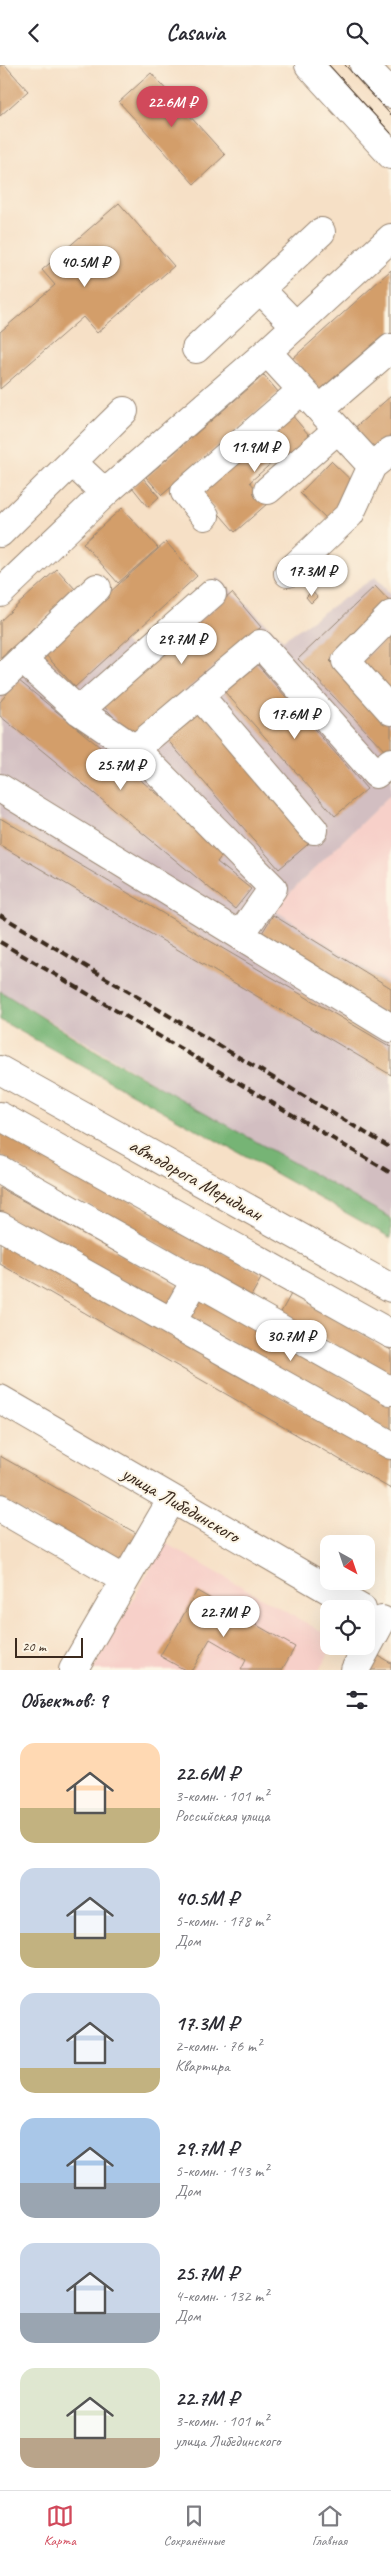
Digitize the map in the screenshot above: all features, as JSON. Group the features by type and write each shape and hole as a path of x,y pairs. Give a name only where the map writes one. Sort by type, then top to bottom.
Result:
{"main road":[{"path":"309,65 391,155"},
{"path":"364,65 391,94"},
{"path":"196,349 321,232"},
{"path":"0,593 104,493 267,352 391,238"},
{"path":"260,289 296,326"},
{"path":"205,515 184,492 311,400 391,348"},
{"path":"267,352 338,429 382,458 350,514 288,573"},
{"path":"0,533 124,411"},
{"path":"268,490 338,429"},
{"path":"72,462 104,493"},
{"path":"0,680 97,588"},
{"path":"79,711 212,594"},
{"path":"391,615 346,661 391,709"},
{"path":"135,749 260,644 376,773 391,762"},
{"path":"22,659 79,711 135,749 273,888 240,935"},
{"path":"199,695 314,830"},
{"path":"0,787 391,1028"},
{"name":"автодорога Меридиан","path":"0,1070 391,1288"},
{"name":"автодорога Меридиан","path":"0,1116 391,1334"},
{"path":"0,1170 196,1279 391,1391"},
{"path":"0,1226 391,1445"},
{"path":"172,1322 196,1279"},
{"name":"улица Либединского","path":"0,1399 347,1600"},
{"path":"73,1670 172,1499"},
{"path":"0,1508 125,1580"},
{"path":"355,1670 361,1655"}],"shaded area":[{"path":"375,577 391,595 391,794 273,909 391,985 391,1225 0,991 0,662 80,593 135,653 218,578 283,640"},
{"path":"391,794 391,985 273,909"},
{"path":"165,1543 320,1631 320,1655 328,1655 319,1670 93,1670"}],"green space":[{"path":"0,991 98,1052 391,1218 391,1238 0,1020"}],"building":[{"path":"0,65 5,65 28,91 0,116"},
{"path":"151,73 225,155 194,184 119,102"},
{"path":"119,203 174,266 97,333 83,317 0,389 0,332 55,285 42,270"},
{"path":"391,270 391,338 326,396 292,359"},
{"path":"264,375 279,393 162,495 146,477"},
{"path":"391,396 391,436 370,454 351,431"},
{"path":"291,414 315,442 283,470 275,460 250,482 268,503 235,532 200,492"},
{"path":"331,461 359,488 328,520 300,493"},
{"path":"143,478 159,497 148,507 132,487"},
{"path":"122,508 158,548 118,583 83,543"},
{"path":"166,542 197,576 75,687 43,652"},
{"path":"57,569 76,590 0,658 0,621"},
{"path":"375,586 391,603 330,661 391,725 391,749 387,753 298,659"},
{"path":"312,591 317,597 311,603 306,597"},
{"path":"232,593 261,627 131,737 102,704"},
{"path":"391,635 391,689 386,693 359,663"},
{"path":"256,663 367,789 335,816 224,691"},
{"path":"18,680 226,850 217,862 251,889 235,909 0,716 0,702"},
{"path":"199,707 314,839 279,869 165,737"},
{"path":"0,818 391,1047 391,1075 0,845"},
{"path":"273,915 391,988 391,1019 259,938"},
{"path":"0,1128 263,1275 251,1296 0,1156"},
{"path":"0,1188 179,1287 167,1308 0,1213"},
{"path":"0,1239 391,1459 391,1489 0,1264"},
{"path":"197,1294 391,1405 391,1433 187,1317"},
{"path":"291,1294 391,1350 391,1377 280,1314"},
{"path":"0,1456 143,1537 124,1570 0,1499"},
{"path":"197,1591 295,1647 282,1670 241,1670 246,1660 210,1639 192,1670 185,1670 160,1656"},
{"path":"375,1654 391,1663 391,1670 366,1670"}],"tram line":[{"path":"329,65 391,133"},
{"path":"345,65 391,115"}],"railway":[{"path":"0,915 391,1148"},
{"path":"0,942 391,1173"}]}
